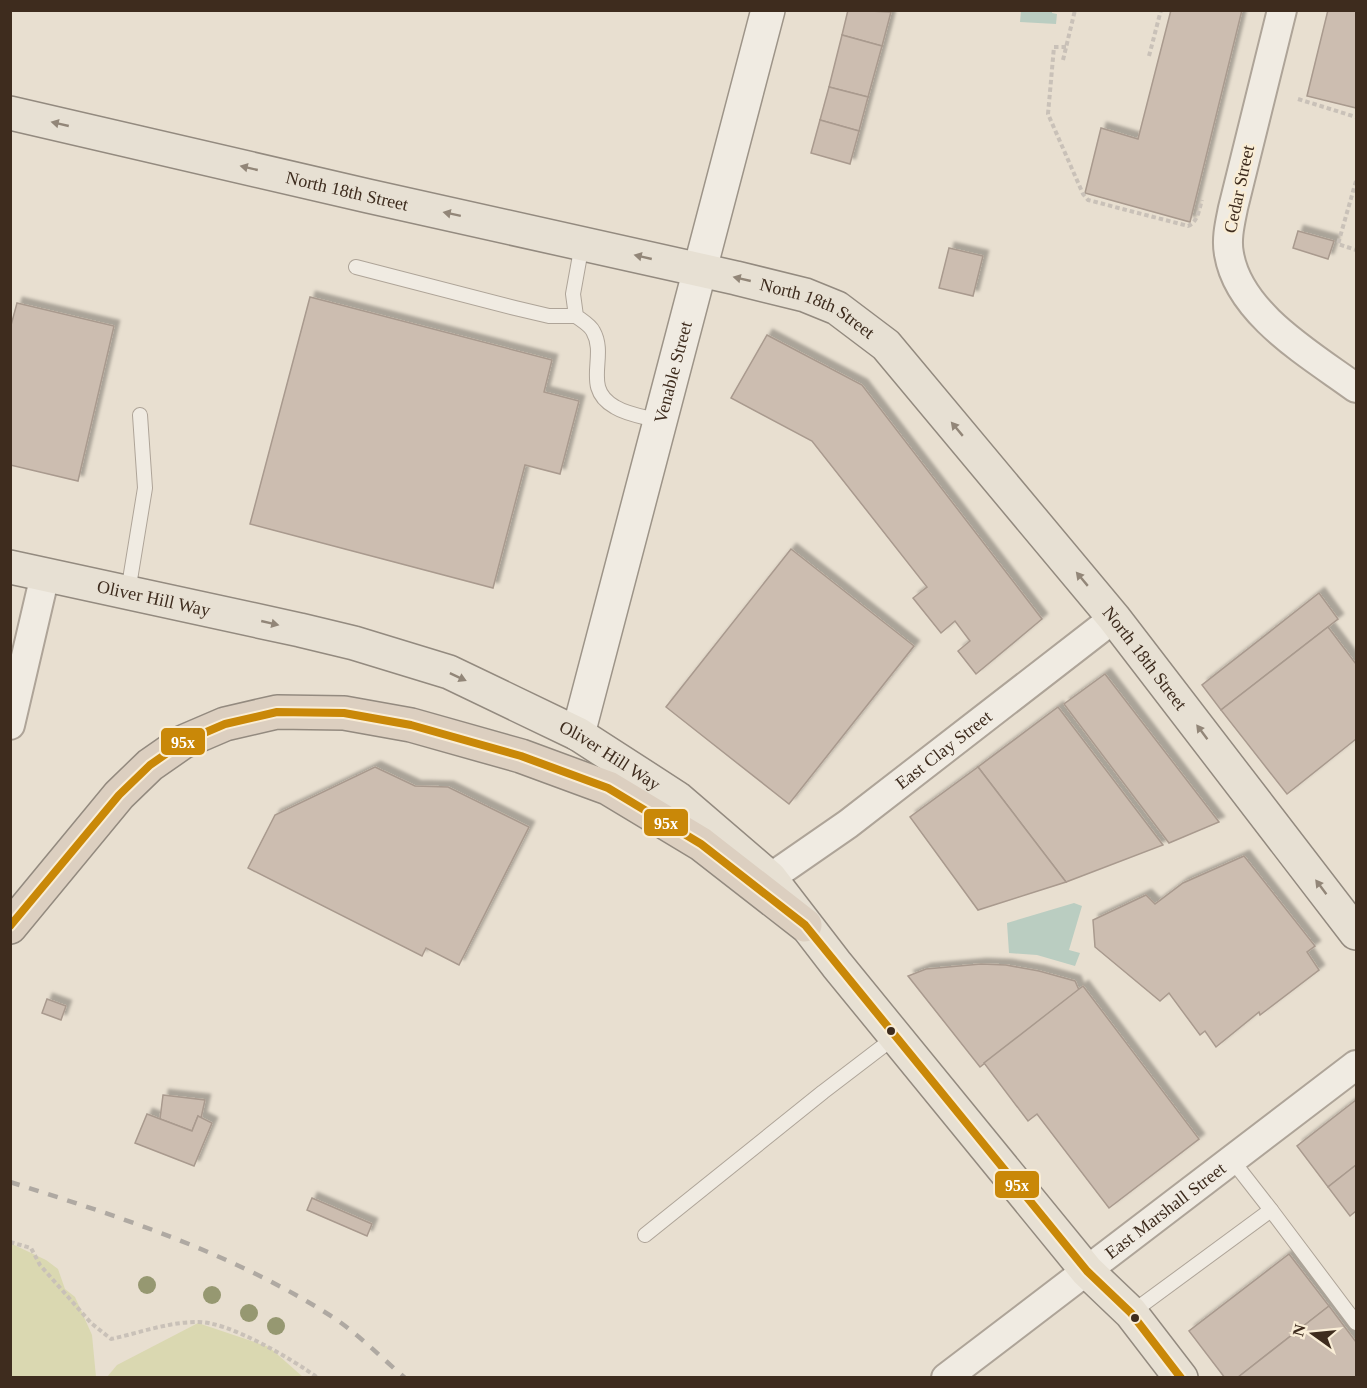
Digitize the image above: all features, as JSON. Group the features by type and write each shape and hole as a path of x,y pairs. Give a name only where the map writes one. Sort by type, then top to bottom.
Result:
{"highway":[{"path":"10,927 119,795 150,765 183,742 225,724 277,712 344,713 411,725 520,756 608,788 701,844 806,925"}],"main road":[{"name":"Venable Street","path":"578,734 768,10"},
{"name":"North 18th Street","path":"10,112 700,270 805,295 837,308 886,345 1114,618 1356,933"},
{"name":"Oliver Hill Way","path":"10,567 300,630 449,672 578,734 677,798 770,878 895,1036 1087,1271 1131,1313 1181,1377"}],"street":[{"name":"Cedar Street","path":"1282,10 1228,230 1228,253 1244,292 1263,315 1291,341 1356,388"},
{"path":"10,725 45,575"},
{"name":"East Clay Street","path":"770,878 848,824 1114,618"},
{"name":"East Marshall Street","path":"946,1377 1356,1065"}],"lane":[{"path":"576,316 573,294 582,243"},
{"path":"356,267 515,308 549,315 576,316 593,329 598,342 595,378 602,398 616,408 660,422"},
{"path":"128,592 145,488 140,415"},
{"path":"645,1234 895,1036"},
{"path":"1232,1160 1356,1323"},
{"path":"1131,1313 1271,1210"}],"path":[{"path":"1063,60 1075,10"},
{"path":"1149,56 1161,10"},
{"path":"1066,47 1054,46 1048,114 1083,194 1088,200 1188,226 1196,220 1202,200"},
{"path":"1298,99 1356,117"},
{"path":"1356,181 1338,244 1356,250"},
{"path":"10,1242 31,1248 40,1265 91,1323 111,1339 179,1323 200,1321 234,1330 293,1360 318,1377"}],"shaded area":[{"path":"1021,11 1052,11 1057,14 1056,24 1020,22"},
{"path":"1074,903 1082,906 1069,950 1080,953 1075,966 1037,955 1009,953 1007,923"},
{"path":"10,1243 46,1260 58,1269 65,1289 75,1297 92,1335 96,1377 11,1377"},
{"path":"198,1323 269,1347 303,1377 107,1377 117,1365"}],"building":[{"path":"848,10 891,12 882,46 842,35"},
{"path":"1171,10 1242,10 1190,222 1085,193 1101,128 1138,139"},
{"path":"1328,10 1356,10 1356,108 1307,96"},
{"path":"842,35 882,46 868,97 829,87"},
{"path":"829,87 868,97 859,131 820,120"},
{"path":"820,120 859,131 850,164 811,153"},
{"path":"1298,231 1334,241 1328,259 1293,248"},
{"path":"949,248 983,256 973,296 939,288"},
{"path":"310,297 552,360 544,392 579,401 560,474 525,465 493,588 250,524"},
{"path":"17,303 114,326 78,481 10,465 10,329"},
{"path":"767,335 862,385 1042,619 976,674 958,651 970,641 955,621 941,633 913,598 927,587 812,441 731,398"},
{"path":"791,549 914,646 789,804 666,707"},
{"path":"1319,593 1338,619 1221,710 1202,685"},
{"path":"1328,627 1356,664 1356,739 1287,794 1221,710"},
{"path":"1105,674 1219,822 1169,843 1064,704"},
{"path":"1058,707 1163,845 1066,882 978,767"},
{"path":"375,767 415,786 448,787 529,827 459,965 426,948 422,956 248,868 275,815"},
{"path":"978,767 1066,882 978,910 910,817"},
{"path":"1244,856 1315,946 1307,952 1319,970 1260,1015 1259,1012 1216,1047 1205,1031 1200,1035 1169,993 1160,1001 1095,947 1093,920 1146,895 1155,904 1183,883"},
{"path":"981,964 1006,965 1039,971 1075,981 1079,990 980,1067 908,976 926,969"},
{"path":"1083,986 1199,1139 1109,1208 1037,1114 1028,1121 984,1063"},
{"path":"47,999 66,1006 61,1020 42,1013"},
{"path":"163,1095 205,1100 201,1118 198,1116 192,1131 160,1119"},
{"path":"1356,1100 1356,1165 1328,1187 1297,1146"},
{"path":"147,1114 192,1131 198,1116 212,1123 194,1166 135,1143"},
{"path":"1356,1165 1356,1211 1350,1216 1328,1187"},
{"path":"312,1198 372,1224 367,1236 307,1210"},
{"path":"1289,1254 1329,1306 1237,1378 1225,1378 1189,1331"},
{"path":"1329,1306 1356,1342 1356,1378 1237,1378"}],"railway":[{"path":"10,1182 175,1238 255,1273 340,1322 405,1378"}],"transit line":[{"name":"95x","path":"10,926 119,795 150,765 183,742 225,724 277,712 344,713 411,725 521,756 608,788 701,844 805,925 1087,1271 1131,1313 1181,1378"}]}
